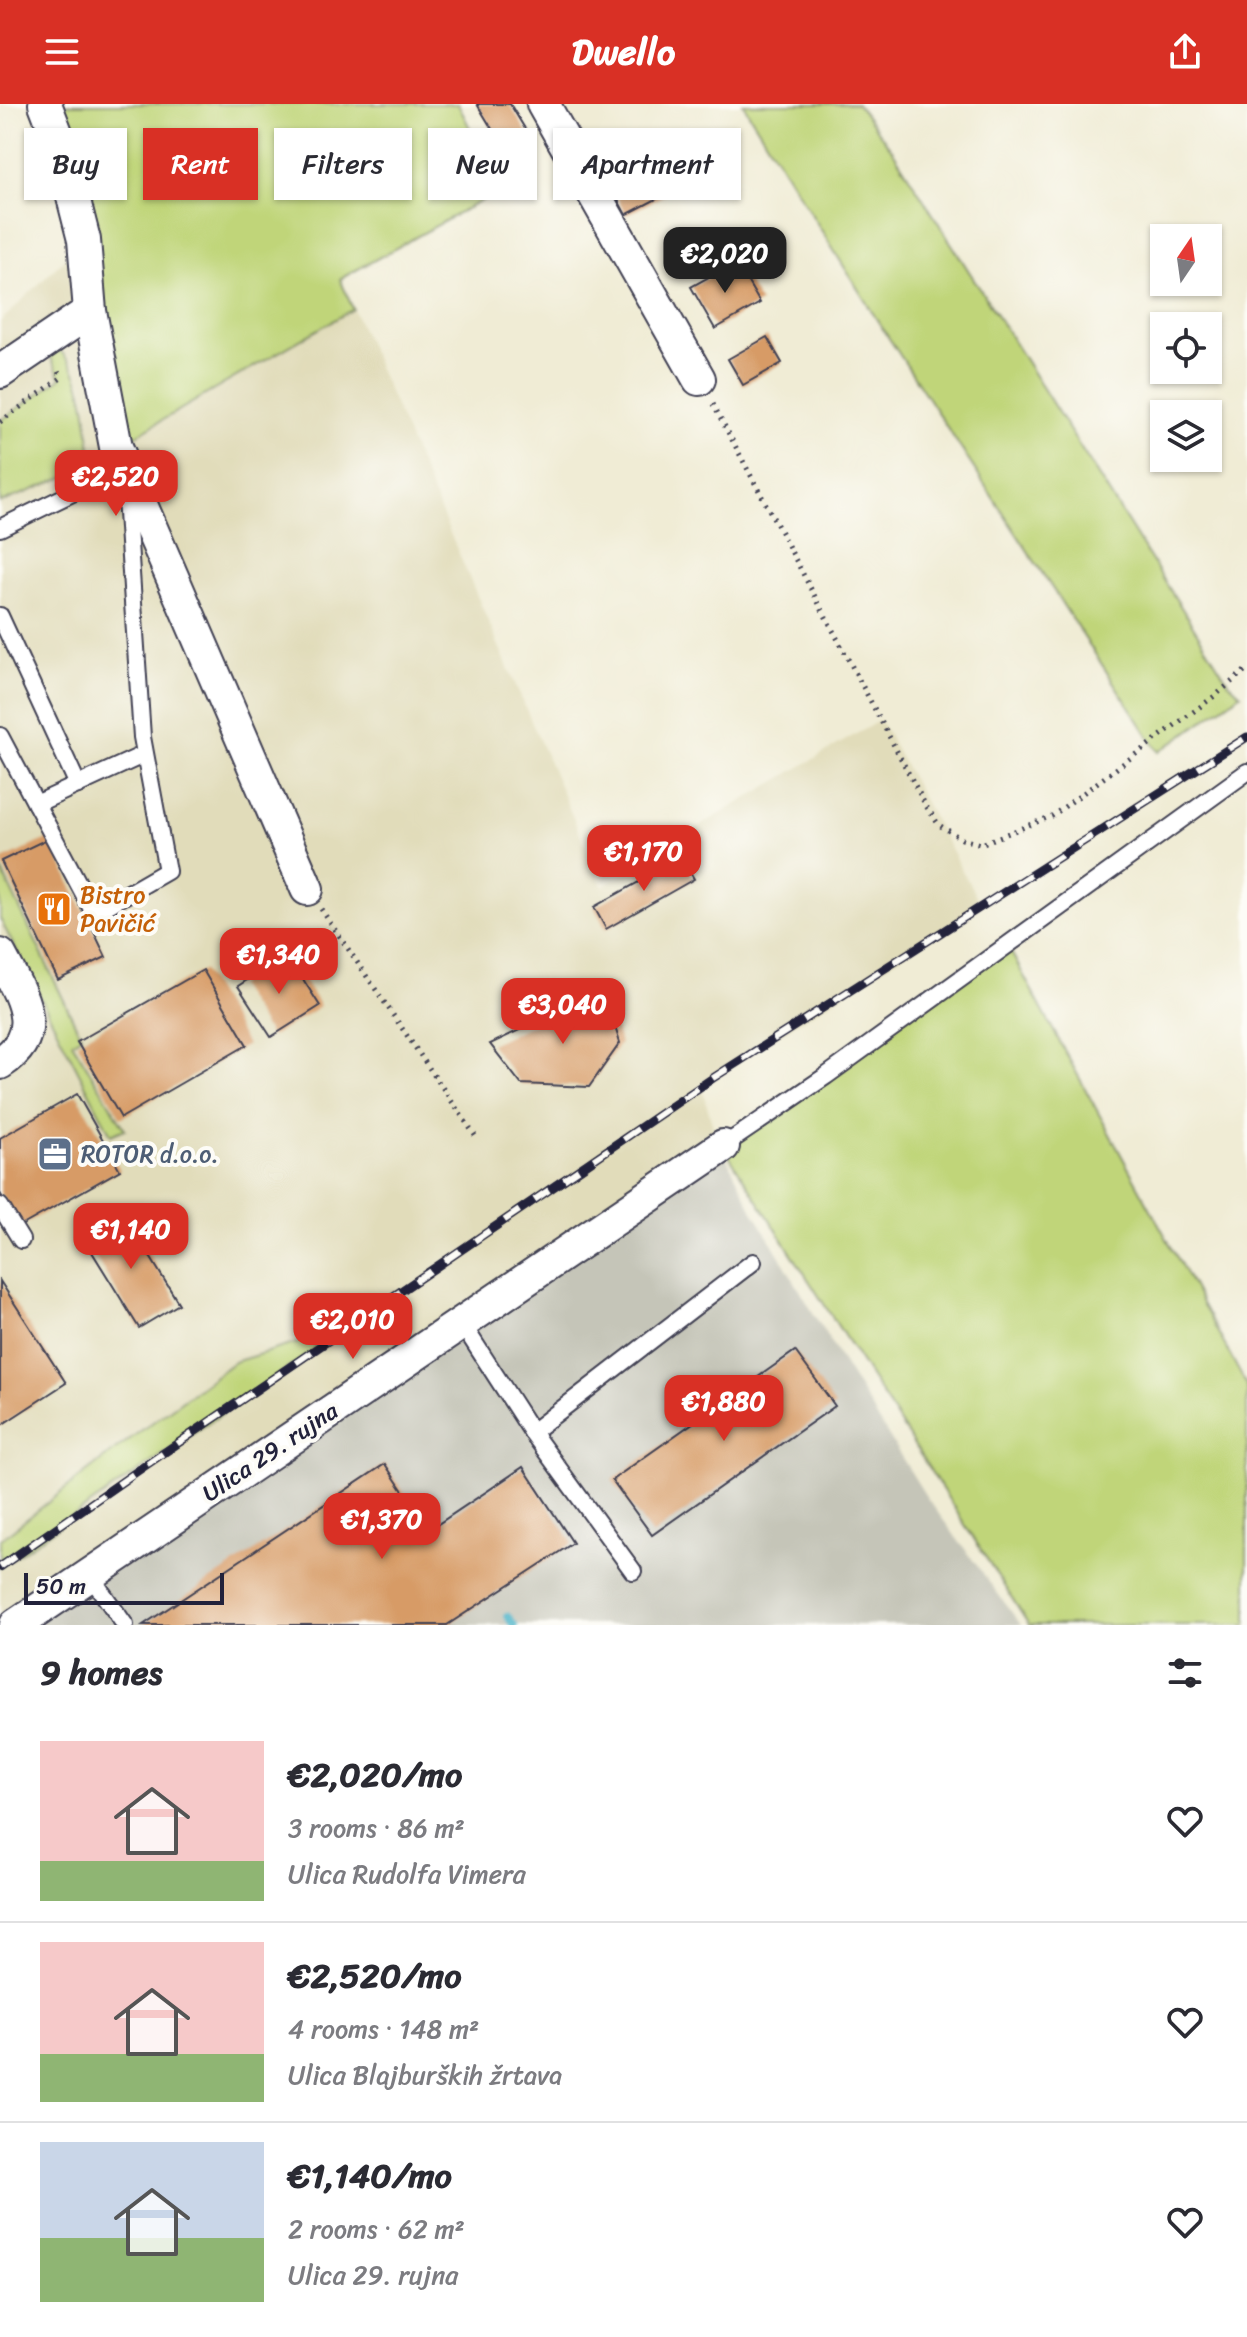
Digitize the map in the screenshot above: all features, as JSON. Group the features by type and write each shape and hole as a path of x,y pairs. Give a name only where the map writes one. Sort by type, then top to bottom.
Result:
{"street":[{"path":"45,104 58,138 82,229 90,311 116,447 307,889"},
{"path":"543,104 699,379"},
{"path":"0,372 90,311"},
{"path":"0,955 25,1004 27,1032 10,1057 0,1063"},
{"name":"Ulica 29. rujna","path":"16,1625 723,1146"}],"lane":[{"path":"0,528 124,468 142,737 167,871 94,913 0,736"},
{"path":"0,616 78,785"},
{"path":"36,804 145,754"},
{"path":"723,1146 826,1076 1247,772"},
{"path":"0,1206 21,1240"},
{"path":"532,1432 753,1262"},
{"path":"461,1322 532,1432 633,1571"},
{"path":"89,1574 125,1625"}],"path":[{"path":"0,422 61,378 42,343"},
{"path":"699,379 926,806 939,825 962,839 981,844 1052,816 1247,669"},
{"path":"307,889 476,1137"}],"shaded area":[{"path":"84,240 116,446 353,309 603,887 880,720 981,905 701,1085 715,1133 20,1625 0,1625 0,322"},
{"path":"723,1150 753,1211 927,1498 1021,1625 22,1625"}],"green space":[{"path":"45,104 458,104 470,128 428,128 428,200 483,200 340,279 353,309 116,447 65,200 127,200 127,128 50,128"},
{"path":"743,104 857,104 893,151 1229,683 1241,694 1159,752 879,323"},
{"path":"57,348 75,372 80,387 93,466 0,503 0,421 61,378 49,354"},
{"path":"0,867 81,1036 72,1042 125,1129 111,1135 0,919"},
{"path":"1007,945 1247,1386 1247,1625 1029,1625 723,1146"},
{"path":"307,1340 317,1348 0,1567 0,1540 234,1362"}],"building":[{"path":"477,104 510,104 525,128 491,128"},
{"path":"618,200 655,200 626,215"},
{"path":"736,262 760,303 715,329 691,287"},
{"path":"767,337 782,363 743,385 728,359"},
{"name":"Bistro Pavičić","path":"49,838 106,957 58,980 1,861"},
{"path":"682,858 694,879 606,929 594,907"},
{"path":"287,954 320,1006 271,1037 238,986"},
{"path":"203,970 247,1045 121,1118 77,1042"},
{"path":"605,994 620,1043 589,1087 521,1084 490,1044 583,1000"},
{"name":"ROTOR d.o.o.","path":"77,1094 120,1170 19,1227 0,1193 0,1138"},
{"path":"124,1214 179,1304 139,1328 84,1239"},
{"path":"0,1281 66,1383 0,1426"},
{"path":"795,1351 835,1406 652,1535 612,1480"},
{"path":"385,1464 429,1530 523,1467 573,1543 447,1625 143,1625"}],"waterway":[{"path":"507,1616 514,1625"}],"railway":[{"path":"0,1567 713,1078 1247,737"}],"place":[{"name":"Bistro Pavičić","path":"54,909"},
{"name":"ROTOR d.o.o.","path":"55,1154"}]}
